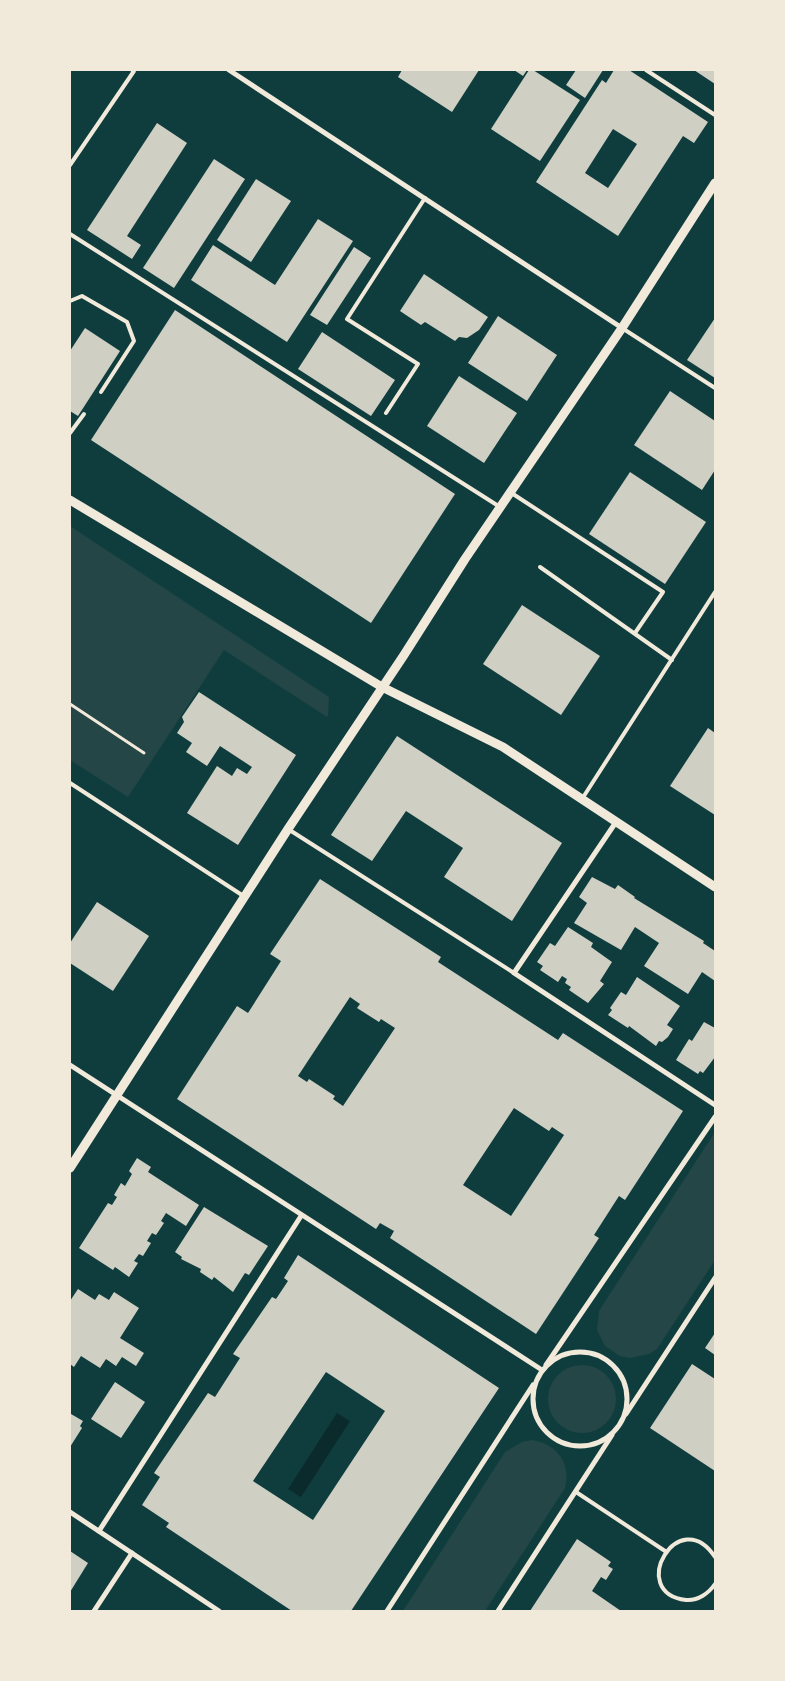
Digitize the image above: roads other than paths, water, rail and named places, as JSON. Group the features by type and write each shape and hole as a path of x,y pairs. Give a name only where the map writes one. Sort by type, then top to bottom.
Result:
{"street":[{"path":"229,70 622,328"},
{"path":"70,1168 288,829 510,492 622,328 715,183"},
{"path":"70,500 382,687 503,747 715,887"},
{"path":"616,822 514,973 715,1105"},
{"path":"70,1065 300,1216 542,1370"},
{"path":"387,1611 542,1370 715,1117"},
{"path":"99,1531 300,1216"},
{"path":"498,1611 715,1278"},
{"path":"546,1365 560,1356 575,1351 591,1352 606,1359 618,1370 626,1384 628,1400 624,1416"},
{"path":"536,1381 532,1397 534,1413 542,1427 554,1438 568,1445 585,1446 600,1442 614,1432"},
{"path":"70,1512 219,1611"},
{"path":"94,1611 132,1553"}],"lane":[{"path":"70,165 134,72 132,70"},
{"path":"646,70 715,115"},
{"path":"386,413 418,364 347,319 425,198"},
{"path":"70,234 500,507"},
{"path":"70,301 82,296 104,307 127,322 134,341 101,392"},
{"path":"622,328 715,388"},
{"path":"70,433 84,414"},
{"path":"510,492 663,592 634,633"},
{"path":"540,567 672,660"},
{"path":"582,799 715,592"},
{"path":"70,783 245,897"},
{"path":"288,829 514,973"},
{"path":"576,1492 665,1552"},
{"path":"715,1557 709,1549 692,1541 673,1545 665,1552 659,1570 664,1588 671,1595 690,1600 700,1598 708,1593 715,1584"}]}
